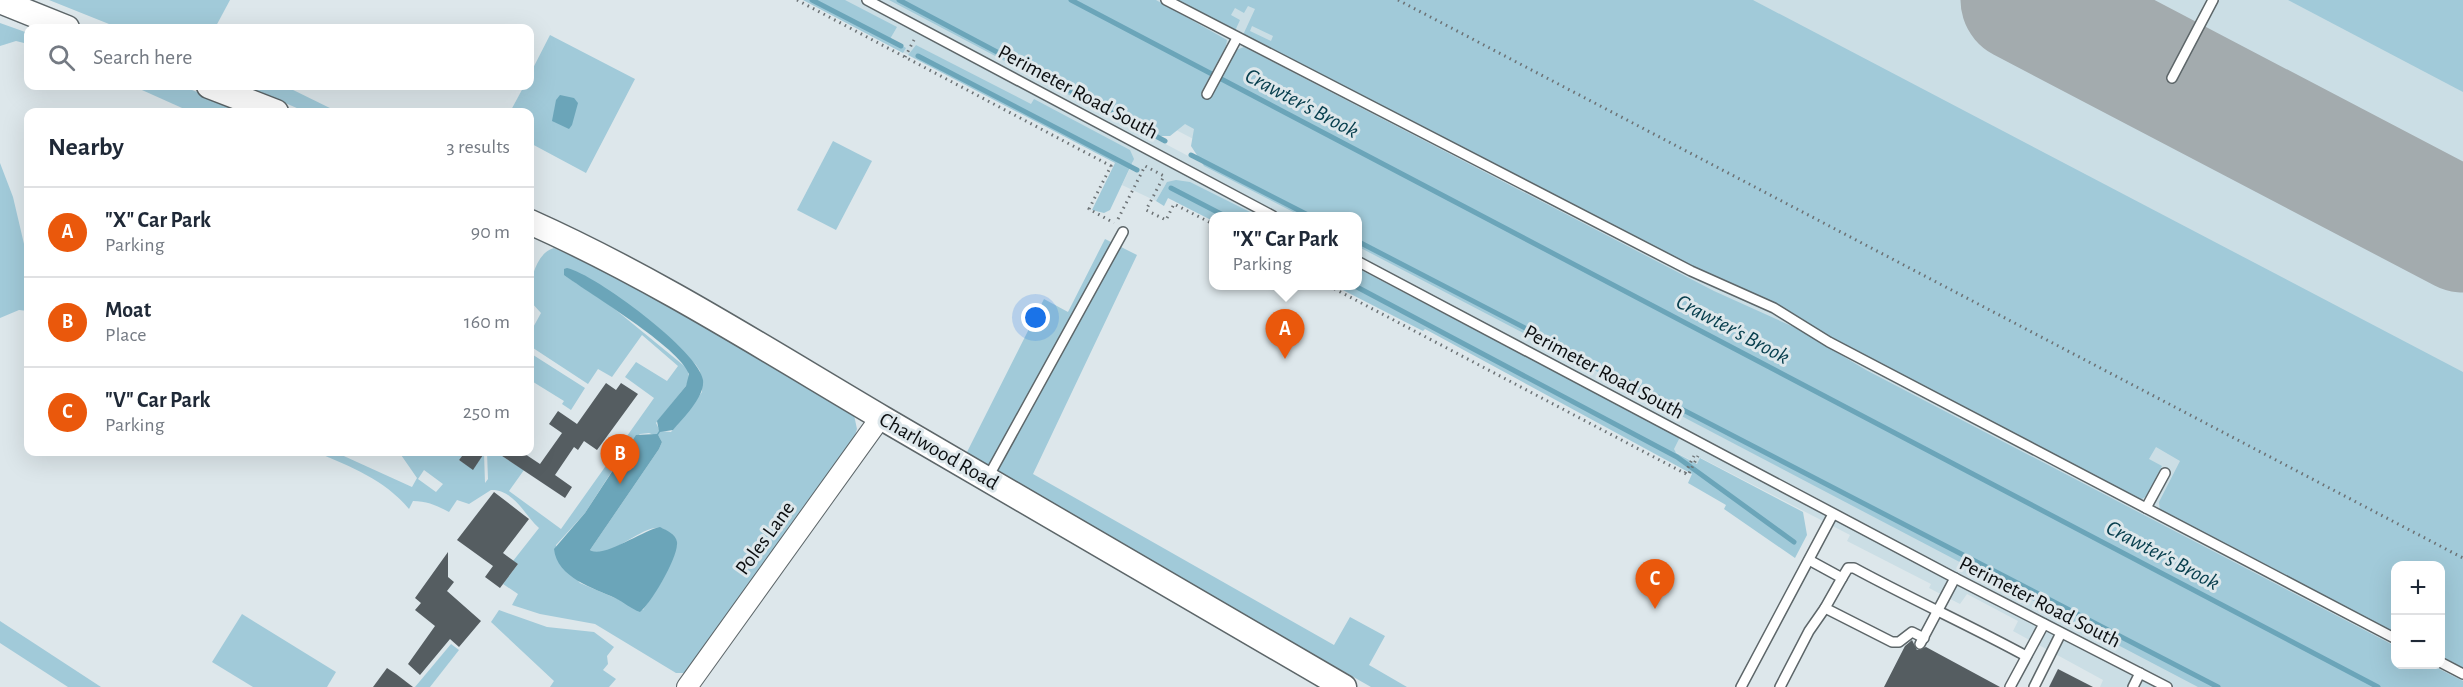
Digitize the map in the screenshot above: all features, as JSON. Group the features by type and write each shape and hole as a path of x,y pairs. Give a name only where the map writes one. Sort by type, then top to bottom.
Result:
{"street":[{"path":"0,1 57,24"},
{"path":"219,90 266,108"},
{"name":"Charlwood Road","path":"534,224 661,289 776,352 881,417 1344,687"},
{"name":"Poles Lane","path":"687,687 881,417"}],"lane":[{"name":"Perimeter Road South","path":"867,0 1265,212"},
{"path":"1166,0 1691,271 1774,308 1829,342 2391,636"},
{"path":"2172,78 2213,0"},
{"path":"1207,94 1237,38"},
{"path":"987,479 1124,232"},
{"name":"Perimeter Road South","path":"1362,264 1833,514 2167,687"},
{"path":"2146,508 2165,473"},
{"path":"1741,687 1833,514"},
{"path":"1809,560 1842,578"},
{"path":"1780,687 1809,631 1848,568 1854,568 2026,656"},
{"path":"1825,608 1892,642 1899,642 1911,632 1922,641 1955,578"},
{"path":"2010,687 2044,624"},
{"path":"2034,687 2061,633"},
{"path":"2445,665 2463,674"},
{"path":"2133,687 2140,673"}],"path":[{"path":"797,0 1111,166 1089,210 1116,224 1145,166 1164,176 1146,210 1166,220 1174,204 1209,222"},
{"path":"1398,0 2463,558"},
{"path":"905,57 914,40 906,35"},
{"path":"1339,290 1687,471 1694,460"}],"shaded area":[{"path":"49,0 230,0 217,24 109,24"},
{"path":"803,0 845,0 897,27 890,39 906,48 903,53"},
{"path":"805,0 893,0 1294,212 1220,212 1166,184 1156,201 1122,185 1133,162 916,45 908,55"},
{"path":"889,0 1156,0 1227,40 1202,91 1212,96 1236,50 1244,47 1714,291 1796,328 1866,370 2391,644 2391,669 2439,669 2463,681 2463,687 2198,687 1362,249 1362,212 1293,212 1204,166 1191,146 1194,129 1185,124 1170,136 1147,136"},
{"path":"927,0 2463,0 2463,687 2240,687 1362,219 1362,212 1333,212"},
{"path":"1176,0 1753,0 2463,372 2463,669 2445,660 2445,561 2391,561 2391,633 2160,512 2159,502 2180,461 2156,447 2149,459 2162,466 2147,496 2140,500 1853,351 1788,311 1725,284 1243,35 1255,9 1248,6 1244,13 1235,8 1231,15 1240,20 1235,31","holes":["1252,26 1273,36 1271,41 1250,31"]},
{"path":"2288,0 2463,0 2463,92"},
{"path":"0,23 24,32 24,43 16,41 0,46"},
{"path":"550,35 635,79 586,173 534,145 534,108 512,108 522,90 534,90 534,66"},
{"path":"916,45 1031,104 1034,99 1130,150 1134,159 1110,210 1104,213 1092,210 1115,163 908,55"},
{"path":"142,90 192,90 237,108 182,108"},
{"path":"255,90 293,90 330,108 297,108"},
{"path":"560,95 574,98 578,103 569,129 552,121 556,100"},
{"path":"833,141 872,161 836,230 797,210"},
{"path":"0,163 13,197 24,244 24,311 19,310 0,318"},
{"path":"1176,180 1190,182 1250,212 1209,212 1209,219 1168,198 1164,206 1156,201 1167,182"},
{"path":"1105,239 1137,255 1033,474 1334,645 1350,617 1385,636 1369,665 1407,687 1371,687 965,456 1044,299 1068,312"},
{"path":"554,248 642,288 854,415 857,429 850,450 688,673 676,673 595,624 540,614 512,605 518,594 503,584 518,564 513,561 539,528 513,498 491,490 469,504 457,500 449,512 432,504 418,501 413,501 409,509 378,482 325,456 344,456 412,487 417,478 402,456 462,456 459,460 473,469 484,456 485,483 488,479 487,456 502,456 524,470 509,491 561,529 654,398 625,377 636,362 667,381 678,366 642,335 612,377 598,369 588,384 534,349 534,326 541,313 534,305 534,270 542,256","holes":["564,275 632,307 662,331 700,371 702,392 671,432 660,431 656,423 686,386 689,379 688,369 611,306","649,433 659,437 662,442 659,449 590,550 607,551 647,530 664,529 677,545 662,581 643,610 580,583 558,559 556,545 585,513 632,440 640,434","424,470 443,484 436,492 418,479"]},
{"path":"1362,248 2204,687 2100,687 2103,680 2013,631 2018,621 1967,594 1960,604 1929,588 1931,584 1847,541 1850,535 1701,458 1698,464 1362,287"},
{"path":"567,268 600,284 666,334 697,367 703,380 701,393 687,413 673,430 660,432 658,435 662,442 659,449 590,550 604,551 660,527 675,537 677,542 674,558 651,600 640,612 569,575 557,559 554,549 585,513 636,435 657,434 659,431 657,421 686,386 689,374 682,363 652,336 564,275 564,269"},
{"path":"1362,271 1680,437 1674,449 1676,453 1697,464 1700,458 1803,512 1807,535 1795,558 1724,509 1726,505 1688,483 1692,474 1425,329 1423,331 1343,290 1362,290"},
{"path":"534,356 585,388 571,410 562,404 564,401 534,382"},
{"path":"499,610 547,627 594,632 614,647 607,656 608,664 603,670 616,679 609,687 550,687 554,681 491,622"},
{"path":"242,614 336,672 327,687 253,687 212,662"},
{"path":"0,621 101,687 68,687 0,643"},
{"path":"451,644 459,650 430,687 415,687"}],"building":[{"path":"606,383 616,390 621,383 638,394 597,450 584,441 578,450 574,447 555,475 572,487 565,498 502,456 528,456 540,464 562,433 549,424 558,411 577,424"},
{"path":"462,456 482,456 473,470 459,460"},
{"path":"494,492 529,519 503,553 518,564 500,588 485,577 493,566 457,540"},
{"path":"448,552 448,577 454,582 447,591 481,621 459,647 450,639 420,675 408,664 435,626 415,610 421,603 415,598"},
{"path":"1912,640 1917,650 1926,647 2000,687 1884,687 1905,646"},
{"path":"387,668 396,674 413,687 373,687"},
{"path":"2058,669 2093,687 2049,687"}],"waterway":[{"path":"812,0 901,46"},
{"path":"899,0 1165,141"},
{"name":"Crawter's Brook","path":"1071,0 2378,687"},
{"path":"918,56 1137,170"},
{"path":"1191,155 1302,212"},
{"path":"1171,188 1217,212"},
{"path":"1362,244 2218,687"},
{"path":"1362,290 1677,457 1794,542"}],"runway":[{"path":"2022,0 2463,231"}],"place":[{"name":"\"X\" Car Park","path":"1285,359"},
{"name":"Moat","path":"620,484"},
{"name":"\"V\" Car Park","path":"1655,609"}]}
